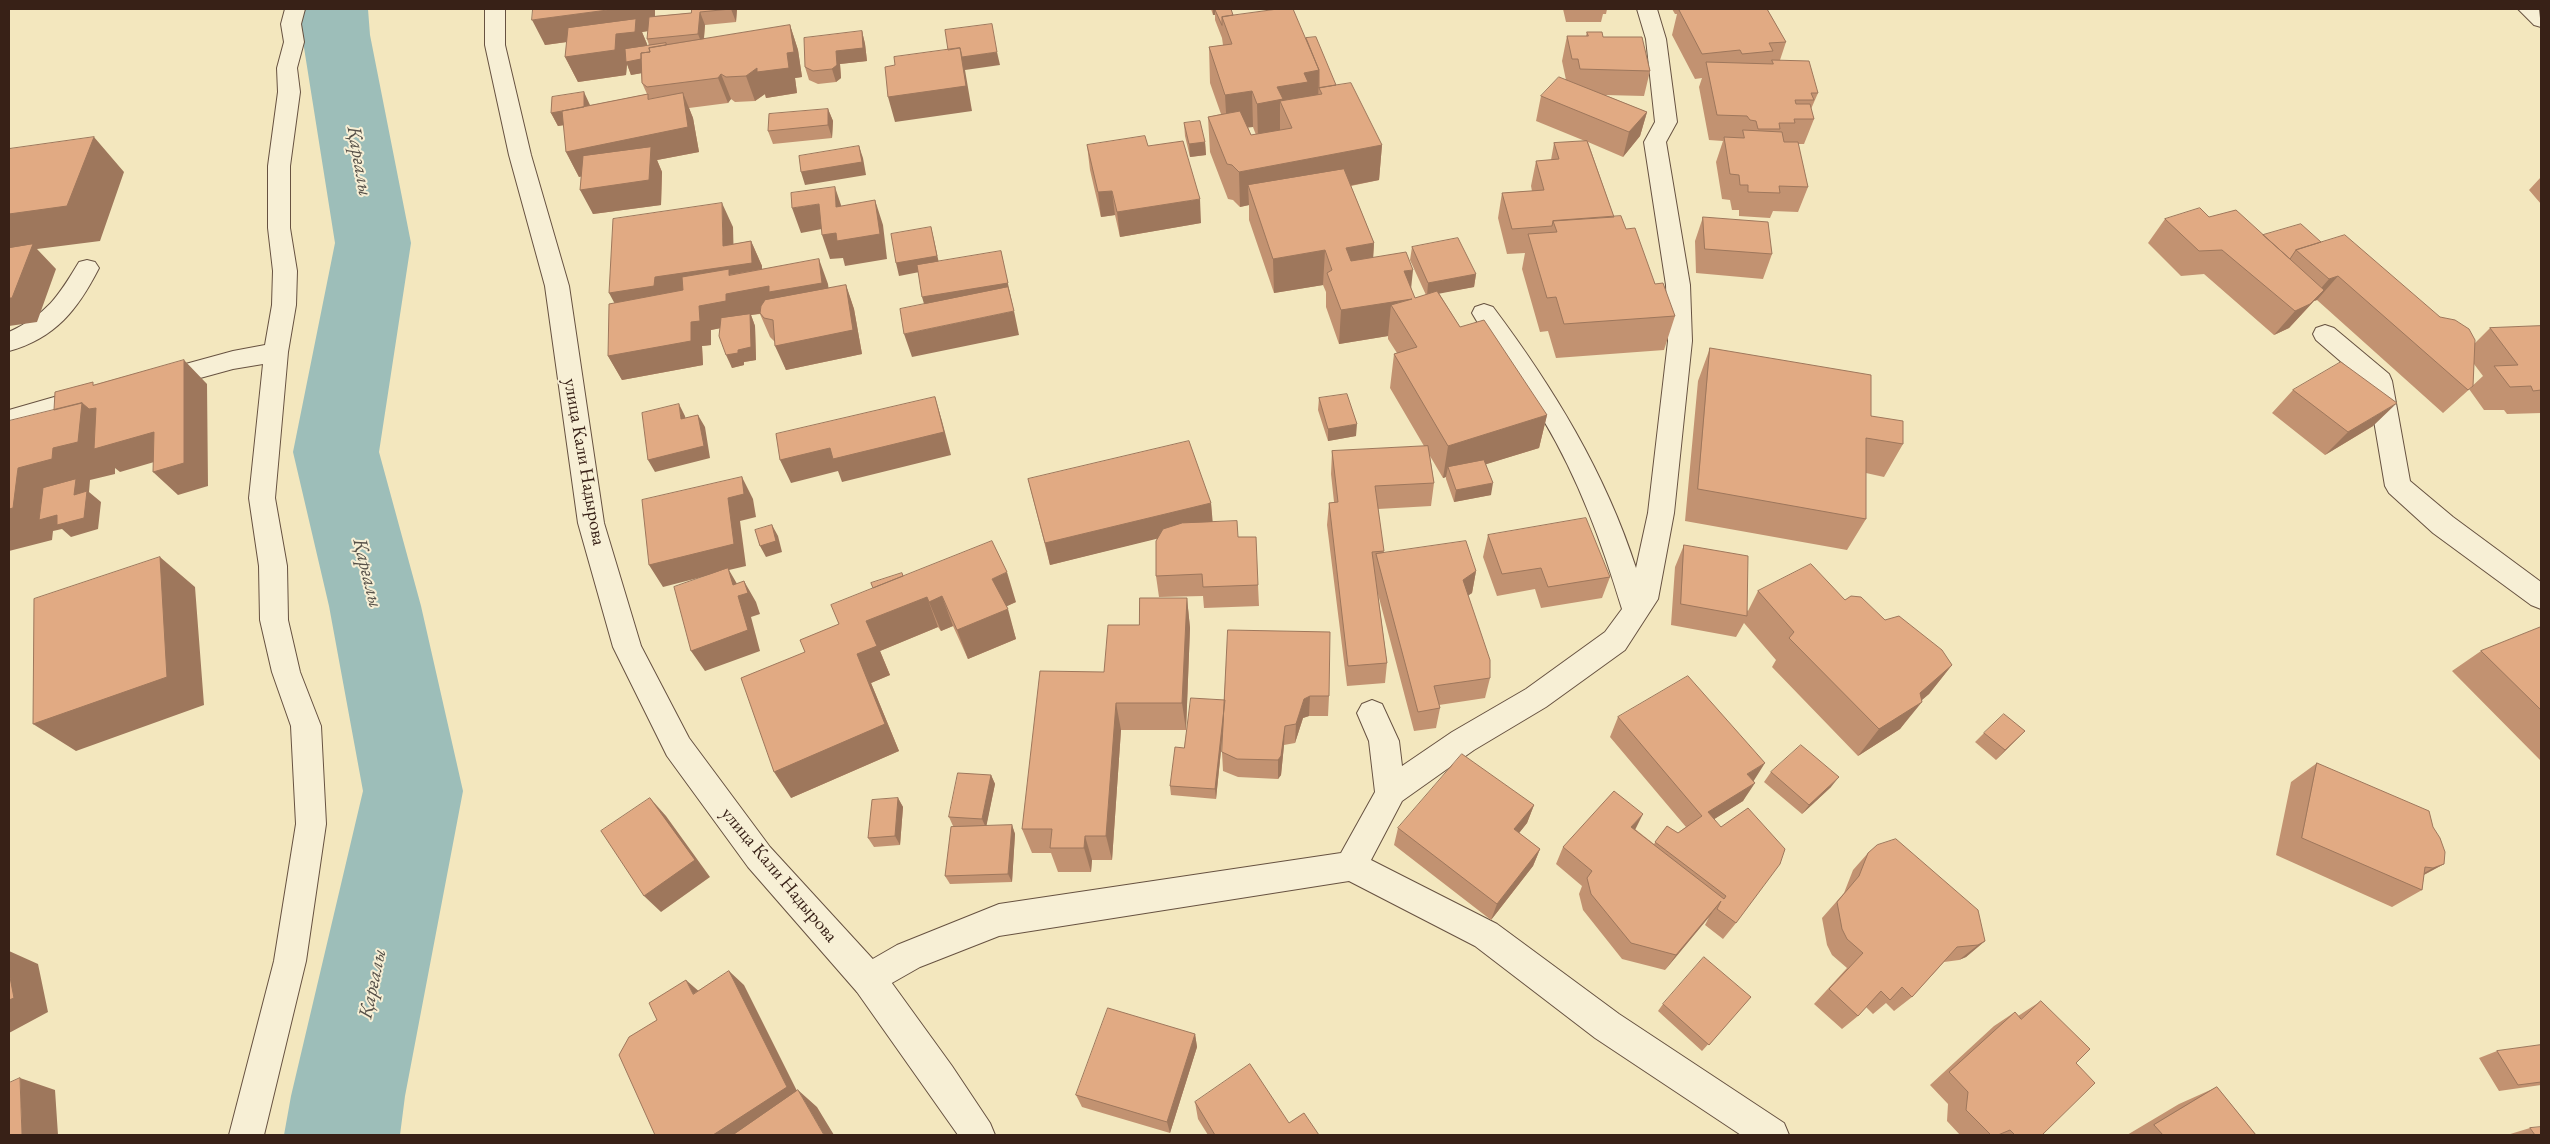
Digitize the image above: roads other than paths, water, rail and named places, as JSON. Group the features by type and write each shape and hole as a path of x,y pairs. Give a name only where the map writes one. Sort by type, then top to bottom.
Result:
{"street":[{"path":"246,1135 290,962 311,824 306,726 286,672 274,620 273,566 262,498 276,352 284,305 285,272 279,228 279,166 289,92 287,68 294,42 291,24 295,9"},
{"name":"улица Кали Надырова","path":"496,9 495,45 520,155 557,286 591,523 627,647 678,746 758,857 869,980 940,1078 978,1135"},
{"path":"2528,9 2541,21"},
{"path":"1351,866 1390,793 1463,741 1536,698 1615,641 1644,599 1661,513 1672,429 1680,341 1678,285 1655,142 1666,122 1656,38 1644,10"},
{"path":"9,342 44,327 72,299 87,268"},
{"path":"1484,313 1513,351 1553,415 1590,482 1636,610"},
{"path":"2325,334 2380,381 2398,486 2442,525 2541,597"},
{"path":"136,386 233,360 276,352"},
{"path":"9,420 108,392"},
{"path":"1372,713 1384,741 1390,793"},
{"path":"869,980 909,956 1000,920 1351,866 1486,935 1607,1026 1772,1135"}],"waterway":[{"name":"Қарғалы","path":"335,9 336,35 373,243 336,452 375,606 413,791 348,1096 342,1135"}]}
